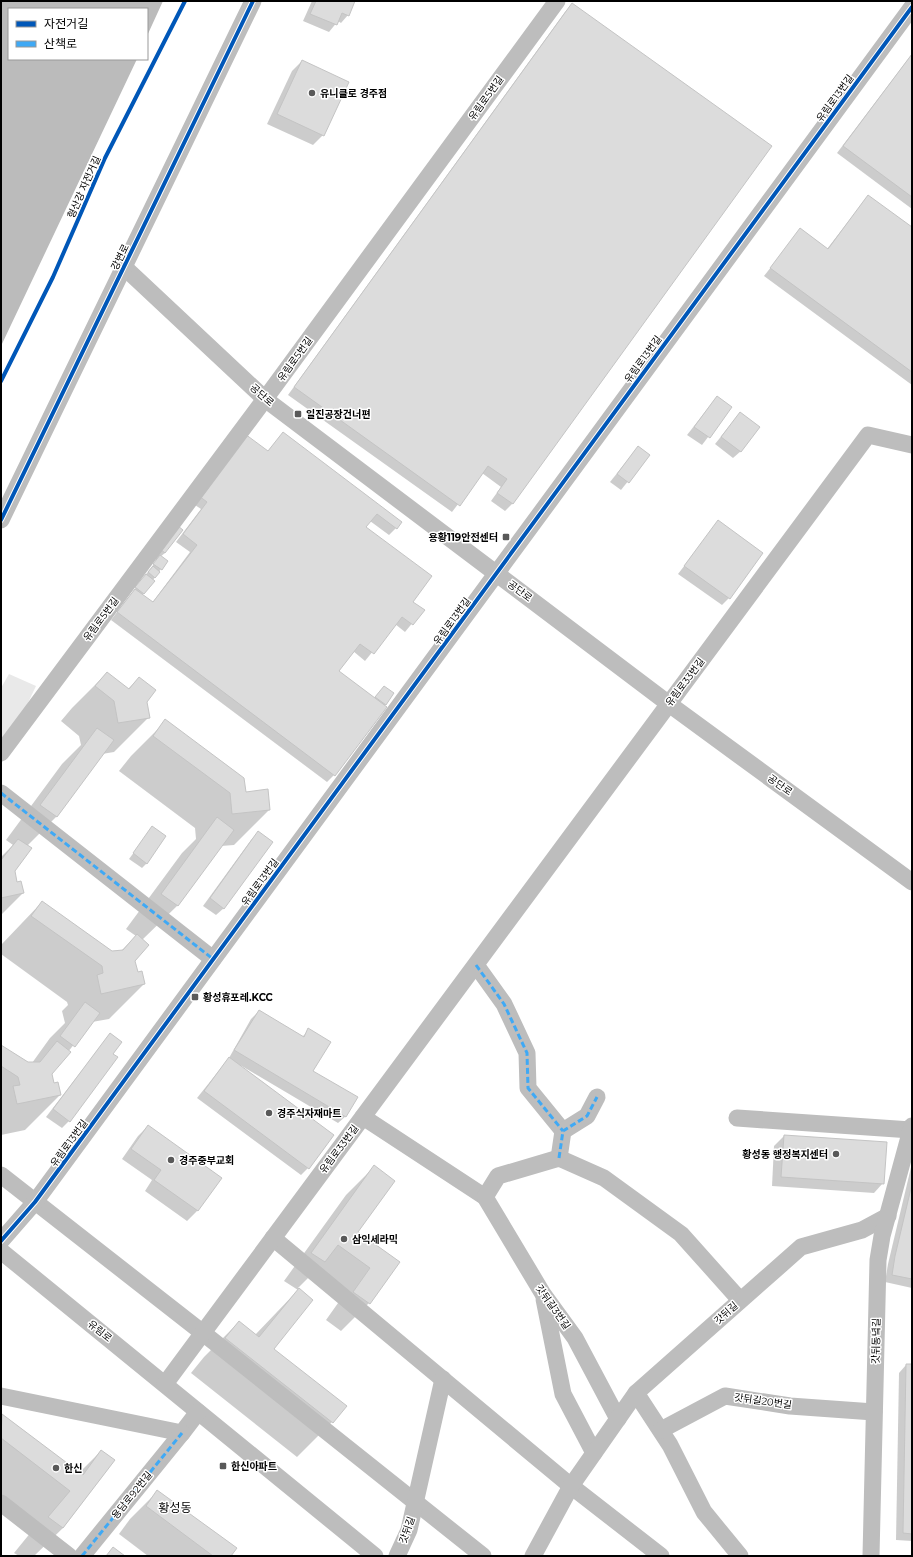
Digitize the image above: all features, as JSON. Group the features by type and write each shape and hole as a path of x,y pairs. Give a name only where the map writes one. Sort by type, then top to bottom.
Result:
{"street":[{"name":"강변로","path":"1,520 253,1"},
{"name":"유림로5번길","path":"1,753 265,399 557,1"},
{"name":"유림로13번길","path":"1,1241 35,1202 912,7"},
{"name":"공단로","path":"124,267 265,399 669,704 912,882"},
{"name":"유림로33번길","path":"165,1384 868,435 912,445"},
{"path":"1,793 213,959"},
{"path":"476,965 504,1004 527,1053 528,1088 563,1131 559,1158"},
{"path":"563,1131 587,1116 597,1096"},
{"name":"갓뒤길3번길","path":"363,1117 485,1197 543,1294 575,1338 618,1419"},
{"name":"갓뒤동녘길","path":"737,1118 911,1128 878,1260 871,1556"},
{"path":"485,1197 498,1176 559,1158 604,1178 681,1234 740,1300"},
{"path":"1,1175 203,1333 415,1504 483,1556"},
{"name":"갓뒤길","path":"533,1556 571,1486 636,1393 801,1247 862,1230 888,1216"},
{"path":"273,1238 571,1486 661,1556"},
{"name":"유림로","path":"1,1251 375,1556"},
{"path":"543,1294 563,1394 594,1453"},
{"path":"415,1504 443,1379"},
{"path":"636,1393 670,1445 704,1512 740,1556"},
{"path":"1,1396 182,1433 198,1412"},
{"name":"갓뒤길20번길","path":"661,1430 725,1396 790,1406 874,1412"},
{"name":"용담로92번길","path":"82,1556 182,1433"},
{"path":"1,1503 69,1556"},
{"name":"갓뒤길","path":"397,1556 409,1530 415,1504"}],"shaded area":[{"path":"1,1 163,1 148,34 148,8 8,8 8,60 137,60 1,346"},
{"path":"9,674 36,686 26,707 1,742 1,688"}],"building":[{"path":"316,1 355,1 349,16 342,13 337,25 310,14"},
{"path":"572,3 772,146 513,504 497,493 507,479 488,466 460,506 294,387"},
{"path":"912,54 912,197 843,146"},
{"path":"302,60 349,82 324,136 277,114"},
{"path":"868,195 912,227 912,372 770,268 800,228 828,249"},
{"path":"717,396 732,407 710,438 694,427"},
{"path":"740,412 760,427 741,452 721,437"},
{"path":"283,432 402,522 397,529 377,514 366,527 432,576 413,602 425,610 413,625 402,617 374,654 360,644 339,671 387,707 335,776 117,612 135,589 153,602 197,545 183,534 207,502 199,496 245,434 268,451"},
{"path":"638,446 650,455 629,483 617,474"},
{"path":"718,520 763,553 730,599 684,566"},
{"path":"178,526 183,530 165,553 160,549"},
{"path":"160,555 168,561 162,570 153,564"},
{"path":"153,566 160,572 155,578 148,572"},
{"path":"146,574 155,581 144,594 135,587"},
{"path":"107,672 129,689 139,677 156,690 147,702 150,718 118,723 114,701 95,686"},
{"path":"384,686 394,693 386,705 375,697"},
{"path":"165,719 244,778 246,792 268,789 270,810 232,814 230,793 153,736"},
{"path":"97,728 114,740 57,817 40,805"},
{"path":"217,817 234,830 178,906 161,894"},
{"path":"152,826 166,836 147,864 133,853"},
{"path":"258,831 273,842 224,909 210,898"},
{"path":"18,839 32,848 15,871 17,882 21,881 24,893 1,898 1,860"},
{"path":"42,901 112,951 123,950 137,934 149,945 135,961 138,972 142,971 145,984 101,994 97,975 103,973 102,966 31,916"},
{"path":"85,1002 100,1013 75,1047 60,1036"},
{"path":"259,1010 304,1037 308,1028 331,1042 313,1071 358,1097 346,1117 234,1050"},
{"path":"110,1033 122,1042 113,1054 118,1057 70,1122 53,1109"},
{"path":"57,1041 71,1052 52,1074 54,1083 58,1082 61,1095 17,1104 13,1086 20,1085 18,1077 1,1066 1,1045 28,1062 40,1062"},
{"name":"경주식자재마트","path":"229,1057 334,1135 309,1169 204,1091"},
{"name":"경주중부교회","path":"148,1125 222,1178 198,1211 154,1180 161,1170 131,1149"},
{"path":"784,1135 887,1142 884,1184 781,1177"},
{"name":"삼익세라믹","path":"374,1165 395,1181 358,1232 400,1262 370,1304 353,1292 370,1268 338,1245 325,1262 311,1253"},
{"path":"912,1184 912,1279 892,1275"},
{"path":"299,1288 313,1300 274,1349 347,1406 333,1423 225,1338 239,1321 259,1337"},
{"path":"906,1364 912,1364 912,1534 903,1533"},
{"name":"한신","path":"2,1414 83,1475 101,1450 115,1460 63,1528 48,1517 70,1491 1,1438"},
{"path":"157,1490 237,1548 231,1556 213,1556 146,1506"},
{"path":"113,1547 125,1556 106,1556"}],"marked path":[{"path":"1,793 213,959"},
{"path":"476,965 504,1004 527,1053 528,1088 563,1131"},
{"path":"559,1158 563,1131 587,1116 597,1097"},
{"path":"82,1556 182,1433"}],"cycle path":[{"name":"형산강 자전거길","path":"1,381 53,277 105,158 185,1"},
{"path":"1,520 253,1"},
{"path":"1,1241 35,1202 912,7"}],"place":[{"name":"유니클로 경주점","path":"312,93"},
{"name":"일진공장건너편","path":"298,414"},
{"name":"용황119안전센터","path":"506,537"},
{"name":"황성휴포레.KCC","path":"195,997"},
{"name":"경주식자재마트","path":"269,1113"},
{"name":"황성동 행정복지센터","path":"836,1154"},
{"name":"경주중부교회","path":"171,1160"},
{"name":"삼익세라믹","path":"344,1239"},
{"name":"한신아파트","path":"223,1466"},
{"name":"한신","path":"56,1468"}],"district":[{"name":"황성동","path":"175,1507"}]}
